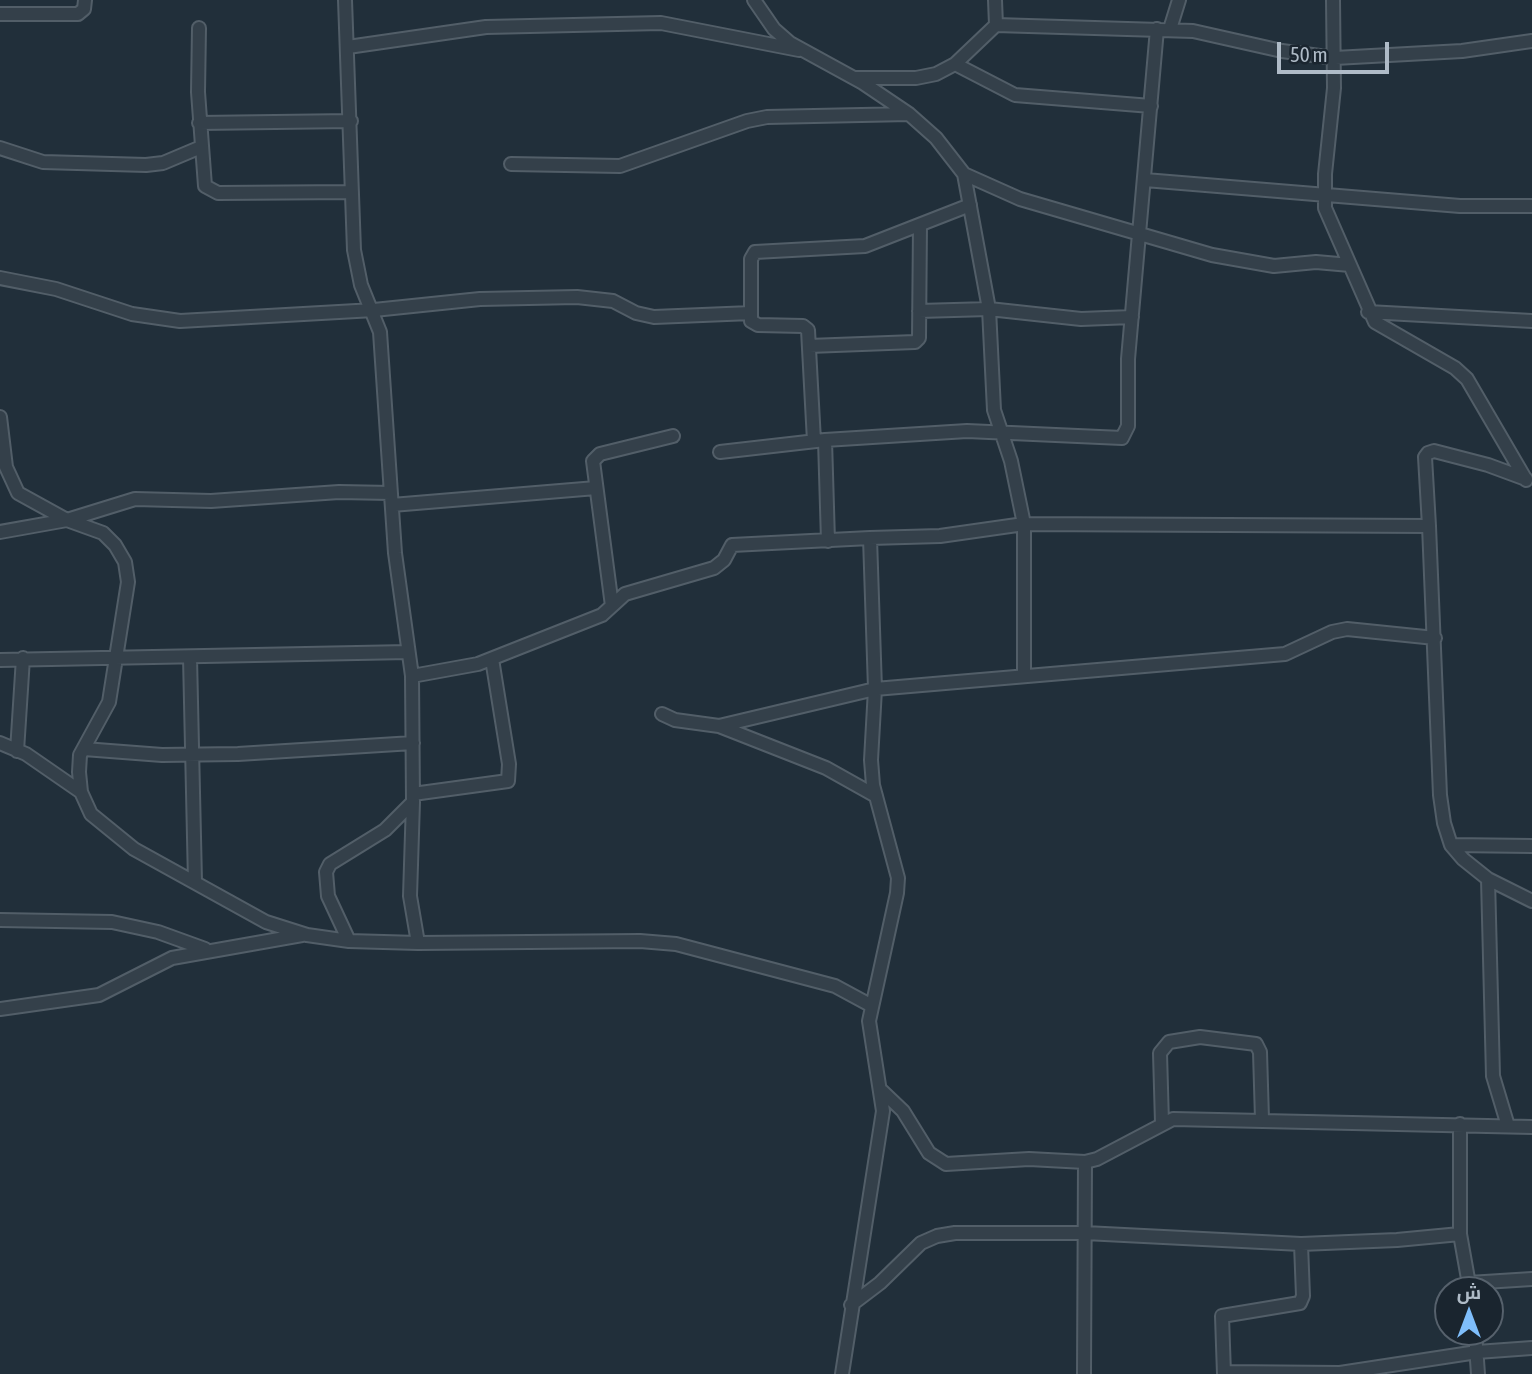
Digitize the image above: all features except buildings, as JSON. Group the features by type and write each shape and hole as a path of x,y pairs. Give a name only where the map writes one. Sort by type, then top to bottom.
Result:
{"street":[{"path":"0,14 78,14 83,9 85,0"},
{"path":"345,0 356,269 374,310 380,332 391,499 412,676 413,798 410,896 418,943"},
{"path":"754,0 774,29 803,50 909,114 936,138 964,174 989,309 993,410 1011,461 1024,524 1024,674"},
{"path":"995,0 996,25"},
{"path":"1170,29 1179,0"},
{"path":"1333,0 1335,58 1323,195 1325,208 1368,312 1384,329 1455,368 1467,379 1529,481"},
{"path":"348,47 486,27 661,23 803,50"},
{"path":"852,78 916,78 936,74 955,64 996,25 1170,29 1335,58 1462,51 1532,41"},
{"path":"199,28 199,123 205,186 210,191 352,192"},
{"path":"720,452 820,440 967,431 1122,438 1128,426 1132,317 1157,29"},
{"path":"955,64 1015,95 1151,106"},
{"path":"511,164 620,166 757,119 799,115 909,114"},
{"path":"199,123 351,121"},
{"path":"0,148 43,163 146,165 163,163 201,146"},
{"path":"964,174 1020,199 1253,264 1274,266 1316,262 1350,265"},
{"path":"1145,180 1460,206 1532,206"},
{"path":"828,541 820,440 806,327 754,324 751,313 751,259 755,252 848,249 970,205"},
{"path":"809,346 909,345 919,338 920,225"},
{"path":"0,278 56,289 157,319 180,321 310,311 374,310 481,299 577,297 612,301 636,313 654,317 751,313"},
{"path":"919,311 989,309 1082,319 1132,317"},
{"path":"1368,312 1532,321"},
{"path":"0,417 6,467 18,493 67,520 103,533 115,545 125,562 128,582 118,658 106,713 84,748 79,772 81,792 91,814 134,849 266,922 307,935 349,941 418,943 640,941 676,944 835,986 872,1006"},
{"path":"612,606 593,469 595,456 673,436"},
{"path":"1529,481 1434,451 1426,457 1440,795 1451,845 1463,859 1488,879 1532,901"},
{"path":"0,532 67,520 135,499 211,501 340,492 391,499 596,488"},
{"path":"412,676 492,659 602,615 625,594 715,568 724,560 732,545 940,536 1024,524 1429,526"},
{"path":"842,1374 883,1111 882,1091 871,1044 872,1006 883,947 895,912 898,878 876,796 871,760 874,689 870,538"},
{"path":"719,726 874,689 1024,674 1285,654 1332,632 1347,629 1435,638"},
{"path":"0,660 408,652"},
{"path":"190,657 195,882"},
{"path":"17,751 23,658"},
{"path":"349,941 328,896 326,873 330,864 385,830 413,798 508,781 509,764 492,659"},
{"path":"662,714 675,720 719,726 837,772 876,796"},
{"path":"0,743 81,792"},
{"path":"84,748 192,755 413,743"},
{"path":"1451,845 1532,846"},
{"path":"1488,879 1493,1076 1508,1126"},
{"path":"0,920 111,922 158,932 208,950"},
{"path":"0,1009 99,995 172,958 307,935"},
{"path":"1162,1123 1160,1053 1169,1042 1200,1037 1256,1044 1260,1052 1262,1119"},
{"path":"882,1091 902,1111 929,1153 946,1164 1028,1159 1085,1162 1097,1159 1162,1123 1183,1119 1460,1124 1532,1128"},
{"path":"1460,1124 1460,1234 1468,1276"},
{"path":"1084,1374 1085,1162"},
{"path":"851,1305 880,1283 921,1243 937,1236 1085,1233 1301,1244 1460,1234"},
{"path":"1301,1244 1303,1296 1300,1303 1222,1316 1224,1373 1368,1371 1477,1352 1532,1348"},
{"path":"1504,1282 1532,1279"},
{"path":"1476,1346 1478,1374"}]}
